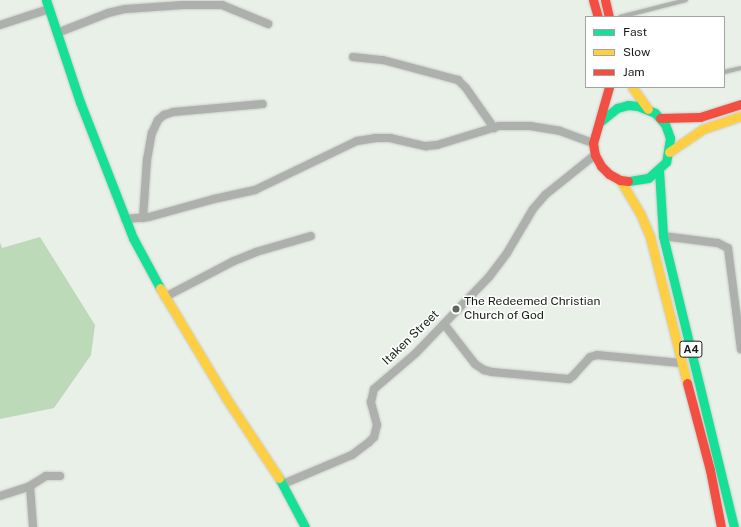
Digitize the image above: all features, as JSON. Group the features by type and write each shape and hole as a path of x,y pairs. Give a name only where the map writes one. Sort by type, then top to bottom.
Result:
{"main road":[{"path":"46,0 80,102 133,238 165,297 226,398 283,484 305,527"},
{"path":"594,0 598,16"},
{"path":"604,0 609,16"},
{"name":"A4","path":"609,88 601,121 595,131 593,143 595,155 601,166 609,174 620,180 640,213 650,237 681,363 710,470 721,527"},
{"name":"A4","path":"633,88 648,109 660,118 668,130 670,145 669,152"},
{"path":"660,118 700,117 741,104"},
{"name":"A4","path":"601,121 617,108 628,105 648,109"},
{"path":"620,180 634,182 648,178 659,170 666,162 669,152 695,133 741,116"},
{"name":"A4","path":"659,170 663,236 734,527"}],"street":[{"path":"57,33 108,13 126,9 222,2 268,24"},
{"path":"0,25 49,9"},
{"path":"353,57 383,60 458,80 466,88 494,128"},
{"path":"143,218 147,160 152,133 158,120 164,115 173,112 263,104"},
{"path":"125,219 143,218 260,188 357,141 375,138 390,138 426,146 437,145 494,128 512,126 549,128 593,143"},
{"name":"Itaken Street","path":"283,484 352,455 374,437 377,425 371,402 374,390 416,353 492,273 507,253 526,218 545,195 595,155"},
{"path":"165,297 234,261 256,252 311,236"},
{"path":"663,236 718,242 728,248 741,349"},
{"path":"444,324 475,364 484,370 492,372 569,379 590,357 597,355 681,363"},
{"path":"0,496 30,486 46,476 60,476"},
{"path":"30,486 33,527"}],"lane":[{"path":"624,16 686,0"},
{"path":"725,72 741,68"}],"green space":[{"path":"40,237 95,325 91,355 54,408 0,419 0,242 2,248"}],"traffic: fast":[{"path":"46,0 80,102 133,238 160,288"},
{"path":"601,121 617,108 628,105 638,106 655,113 665,124 670,138 666,162 648,178 628,181"},
{"path":"659,170 663,236 734,527"},
{"path":"279,478 305,527"}],"traffic: slow":[{"path":"633,88 648,109"},
{"path":"669,152 703,129 741,116"},
{"path":"620,180 640,213 650,237 687,383"},
{"path":"160,288 226,398 279,478"}],"traffic: jam":[{"path":"593,0 598,16"},
{"path":"605,0 609,16"},
{"path":"609,88 593,143 595,155 601,166 609,174 620,180 628,181"},
{"path":"660,118 700,117 741,104"},
{"path":"687,383 710,470 721,527"}],"place":[{"name":"The Redeemed Christian Church of God","path":"456,309"}]}
